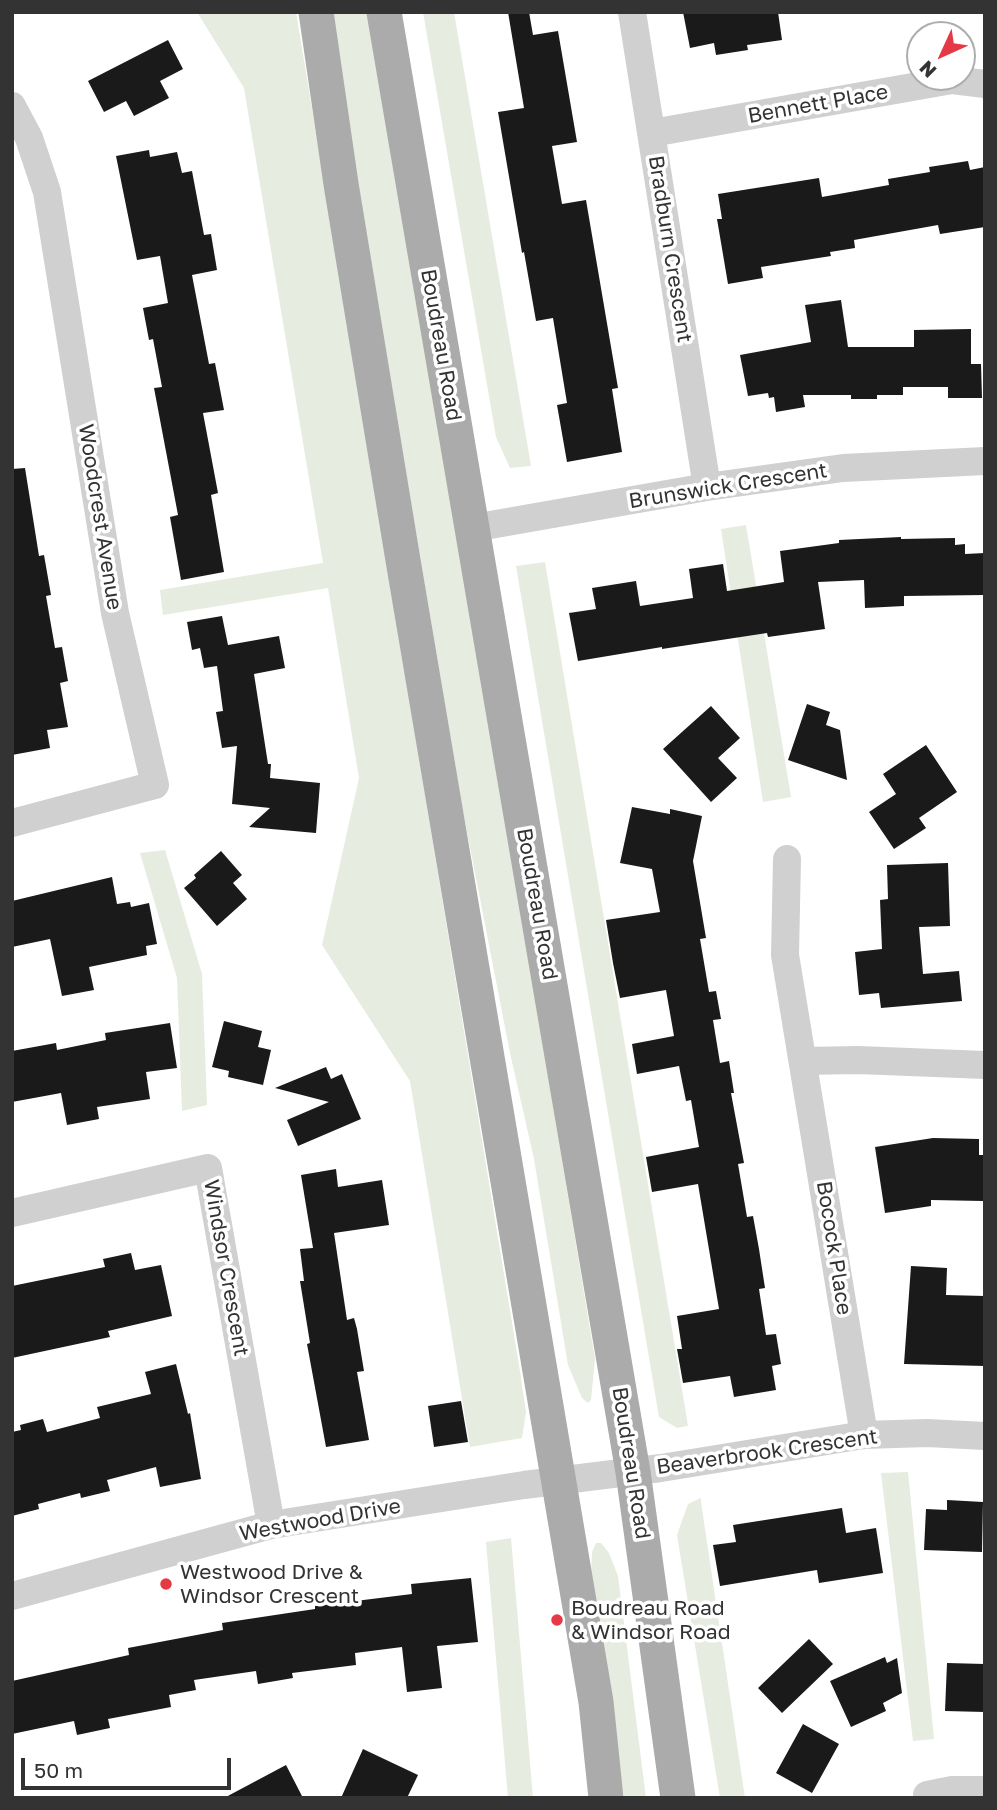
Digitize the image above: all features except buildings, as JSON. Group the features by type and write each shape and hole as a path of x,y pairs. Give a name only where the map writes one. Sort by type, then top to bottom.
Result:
{"main road":[{"path":"316,12 404,566 596,1702 606,1798"},
{"name":"Boudreau Road","path":"384,12 634,1472 678,1798"}],"street":[{"name":"Bradburn Crescent","path":"632,12 707,487"},
{"name":"Bennett Place","path":"652,133 952,80 985,84"},
{"name":"Woodcrest Avenue","path":"12,106 29,138 47,192 115,613 155,785 12,822"},
{"name":"Brunswick Crescent","path":"473,528 707,487 843,468 985,461"},
{"name":"Bocock Place","path":"787,859 785,955 864,1435"},
{"path":"803,1060 985,1065"},
{"name":"Windsor Crescent","path":"12,1213 208,1168 271,1525"},
{"name":"Beaverbrook Crescent","path":"634,1472 864,1435 927,1433 985,1436"},
{"name":"Westwood Drive","path":"12,1596 271,1525 557,1481 634,1472"},
{"path":"928,1798 927,1796 952,1790 985,1790"}],"shaded area":[{"path":"197,12 296,12 519,1365 526,1412 522,1438 470,1447 410,1081 322,945 359,778 328,588 163,615 160,590 323,563 244,88"},
{"path":"332,12 371,12 595,1359 591,1400 588,1403 582,1398 568,1365 534,1159 510,1053 462,806 353,156"},
{"path":"423,12 454,12 531,466 510,468 496,437"},
{"path":"746,525 791,797 763,802 721,529"},
{"path":"545,562 688,1426 677,1428 659,1417 516,566"},
{"path":"165,850 202,974 207,1105 182,1111 177,978 140,853"},
{"path":"908,1472 934,1739 913,1741 881,1473"},
{"path":"701,1498 745,1798 720,1798 677,1535 688,1504"},
{"path":"511,1538 533,1798 508,1798 486,1542"},
{"path":"596,1543 601,1543 609,1553 618,1576 646,1798 624,1798 591,1575 592,1552"}],"place":[{"name":"Westwood Drive & Windsor Crescent","path":"166,1584"},
{"name":"Boudreau Road & Windsor Road","path":"557,1620"}]}
